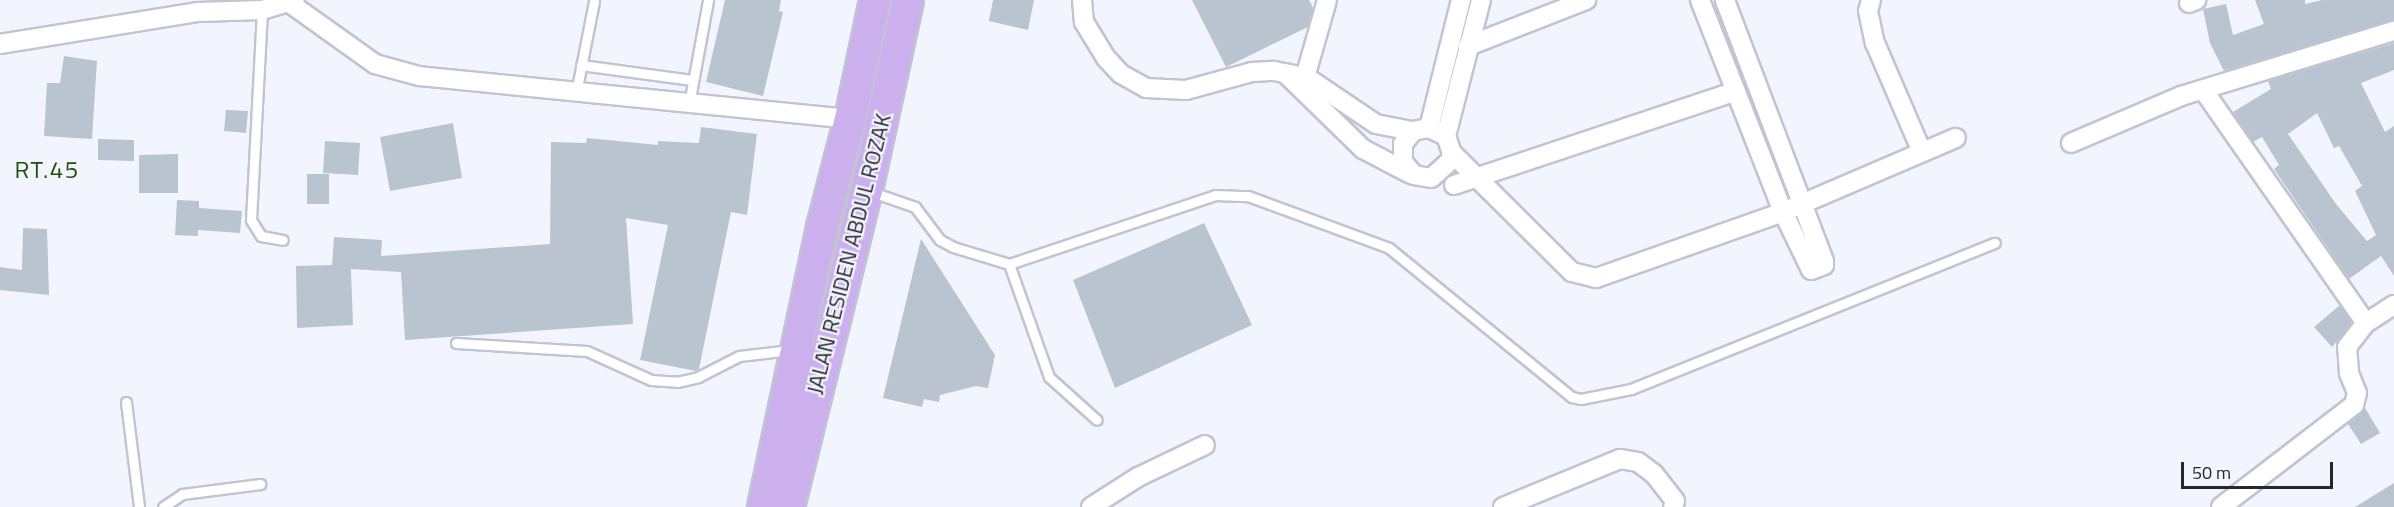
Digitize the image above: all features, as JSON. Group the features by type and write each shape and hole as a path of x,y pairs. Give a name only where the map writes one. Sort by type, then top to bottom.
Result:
{"highway":[{"name":"JALAN RESIDEN ABDUL ROZAK","path":"763,507 822,227 850,119 875,0"},
{"name":"JALAN RESIDEN ABDUL ROZAK","path":"789,507 867,190 908,0"}],"street":[{"path":"1082,0 1084,22 1106,58 1121,74 1146,88 1186,90 1252,72 1285,73 1304,83 1326,87 1367,120 1387,128 1421,129 1449,145 1490,195 1572,272 1584,278 1596,278 1783,212 1956,138"},
{"path":"1304,83 1327,0"},
{"path":"1422,177 1403,162 1403,144 1421,129 1461,0"},
{"path":"1422,177 1445,169 1468,46 1481,0"},
{"path":"1468,46 1586,0"},
{"path":"1700,0 1734,92 1808,269 1824,265 1725,0"},
{"path":"1871,0 1868,11 1875,43 1922,152"},
{"path":"0,44 238,5 262,10 293,2 375,64 419,76 577,89 688,105 850,119"},
{"path":"2071,143 2181,96 2205,91 2394,31"},
{"path":"1304,83 1363,149 1422,177 1490,195"},
{"path":"2205,91 2366,323"},
{"path":"1454,185 1734,92"},
{"path":"2221,507 2354,405 2357,393 2349,373 2347,347 2366,323 2394,305"},
{"path":"1091,507 1138,477 1205,445"},
{"path":"1503,507 1620,459 1638,462 1654,474 1675,501 1673,507"}],"lane":[{"path":"688,105 708,0"},
{"path":"577,89 594,1"},
{"path":"262,10 251,220 261,236 283,240"},
{"path":"581,65 692,83"},
{"path":"867,190 915,207 940,240 953,248 1009,264 1215,195 1248,196 1389,248 1572,397 1581,399 1631,389 1995,243"},
{"path":"1009,264 1049,377 1097,420"},
{"path":"456,343 587,351 651,380 677,382 698,377 739,356 796,349"},
{"path":"126,402 139,507"},
{"path":"163,507 183,494 260,484"}],"building":[{"path":"725,0 781,0 779,11 783,12 763,96 706,82"},
{"path":"993,0 1034,0 1028,30 989,21"},
{"path":"1192,0 1309,0 1313,8 1308,27 1226,67"},
{"path":"2255,0 2305,0 2305,4 2322,0 2394,0 2394,20 2224,71 2210,43 2203,9 2226,4 2233,35 2264,24"},
{"path":"2394,43 2394,70 2361,83 2385,132 2394,126 2394,276 2381,256 2349,279 2274,169 2279,165 2262,137 2253,142 2233,112 2271,89 2268,81","holes":["2317,113 2334,148 2339,146 2362,186 2355,191 2376,235 2367,241 2336,204 2288,134"]},
{"path":"64,56 97,61 92,139 44,136 47,83 60,83"},
{"path":"226,110 248,111 246,133 224,131"},
{"path":"453,123 462,178 390,191 380,137"},
{"path":"701,127 757,134 747,215 731,212 699,369 696,371 640,360 668,225 626,218 633,324 405,340 401,272 351,269 353,325 297,328 296,266 332,265 334,237 382,240 381,256 550,244 551,142 586,143 587,138 658,145 658,141 699,143"},
{"path":"98,139 134,140 134,161 98,160"},
{"path":"325,141 360,143 358,175 323,173"},
{"path":"178,154 178,193 139,193 139,155"},
{"path":"307,174 329,174 329,204 307,204"},
{"path":"177,200 199,201 199,208 242,211 240,233 198,230 198,236 175,235"},
{"path":"1204,223 1252,325 1115,388 1073,280"},
{"path":"23,228 47,229 49,295 0,290 0,267 22,270"},
{"path":"921,239 995,355 988,388 976,386 940,395 939,402 924,399 922,407 883,398"},
{"path":"2340,305 2352,323 2332,347 2314,327"},
{"path":"2365,408 2380,433 2361,444 2348,424"},
{"path":"2394,483 2394,507 2355,507"}],"district":[{"name":"RT.45","path":"47,170"}]}
